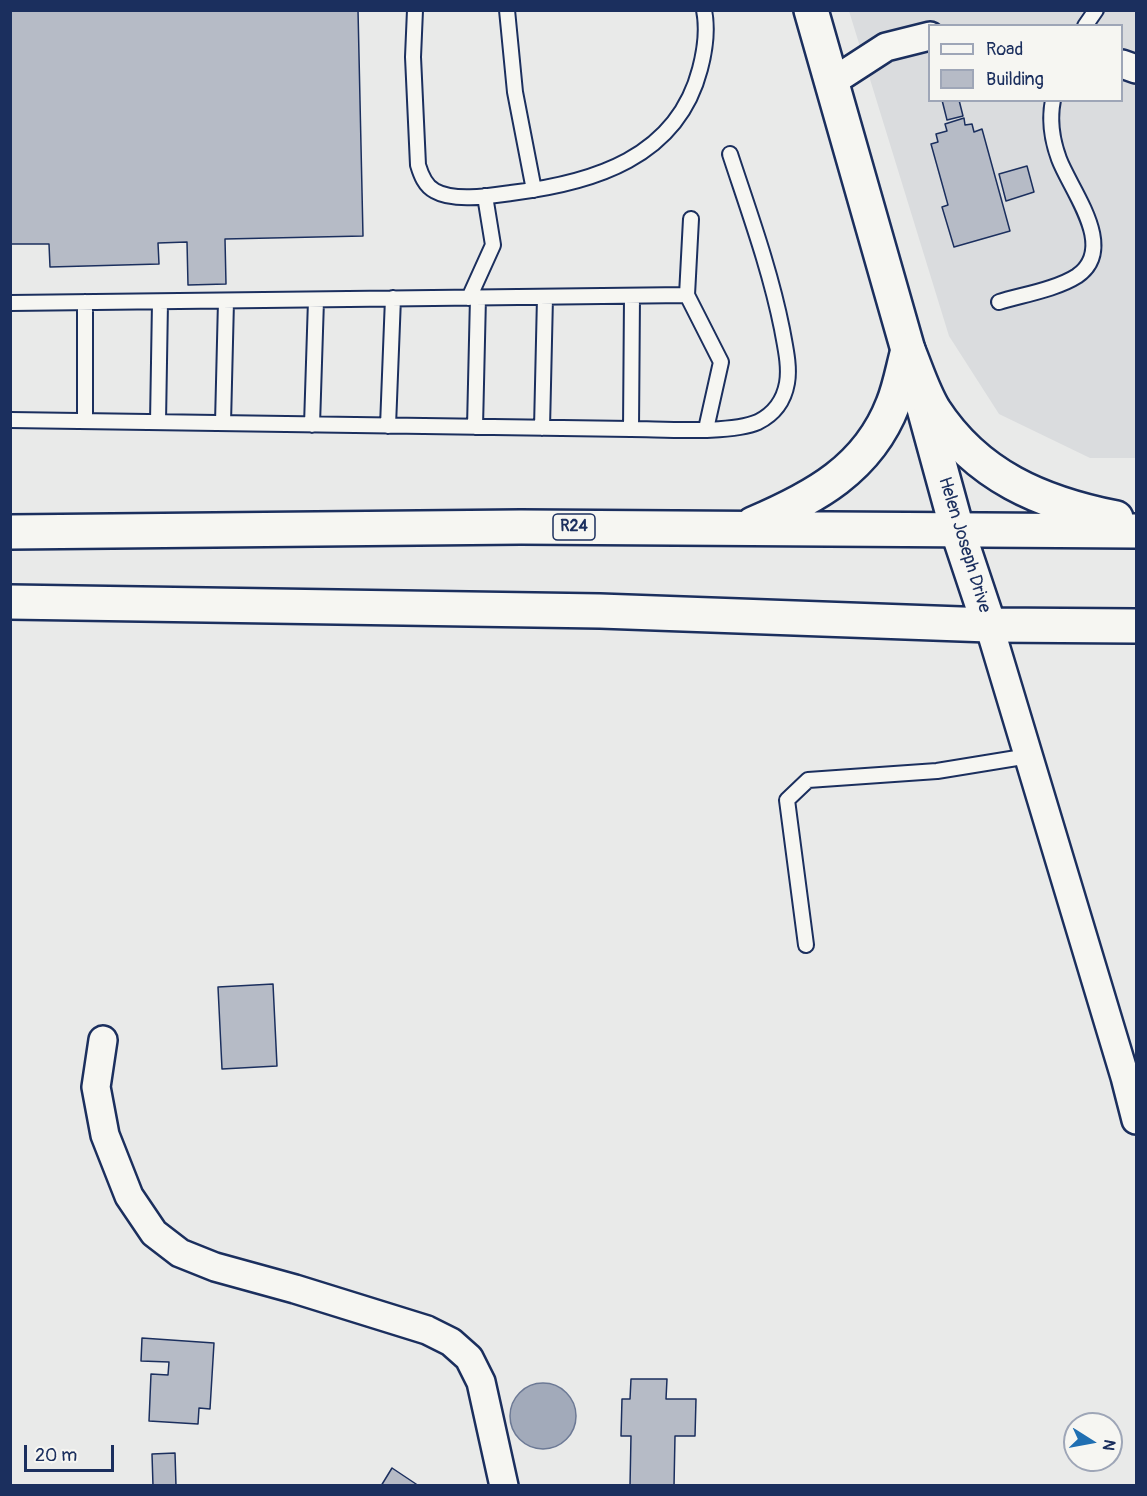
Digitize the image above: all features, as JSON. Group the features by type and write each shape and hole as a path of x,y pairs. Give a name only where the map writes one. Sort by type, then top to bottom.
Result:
{"main road":[{"name":"Helen Joseph Drive","path":"811,10 957,529 989,625"},
{"path":"908,350 933,409 963,446 987,468 1021,489 1054,502 1137,523"},
{"path":"743,528 818,493 851,468 876,438 893,404 908,350"},
{"name":"R24","path":"10,532 521,527 1137,531"},
{"path":"10,602 600,611 989,625 1137,626"}],"street":[{"path":"832,82 886,47 928,36"},
{"name":"Helen Joseph Drive","path":"989,625 1131,1078 1137,1120"},
{"path":"103,1040 96,1087 105,1136 129,1196 154,1233 180,1253 215,1267 427,1330 451,1342 469,1358 481,1382 504,1485"}],"lane":[{"path":"415,10 413,57 418,165 423,180 433,190 448,196 485,196 534,190 597,174 624,165 657,142 676,121 694,90 705,50 704,10"},
{"path":"507,10 515,92 534,190"},
{"path":"1086,24 1096,10"},
{"path":"999,302 1066,282 1079,275 1088,265 1094,248 1091,225 1059,160 1052,136 1053,102"},
{"path":"10,420 632,429 730,428 758,422 771,413 783,400 788,381 786,352 774,289 730,154"},
{"path":"475,427 473,298 493,245 485,196"},
{"path":"691,219 687,295 721,362 706,429"},
{"path":"10,303 687,295"},
{"path":"632,296 632,429"},
{"path":"542,428 545,297"},
{"path":"388,426 393,298"},
{"path":"312,425 316,300"},
{"path":"224,423 226,301"},
{"path":"85,302 85,421"},
{"path":"158,422 160,302"},
{"path":"806,945 787,800 808,780 937,771 1029,756"}],"shaded area":[{"path":"849,11 1136,11 1136,458 1090,458 999,414 949,336"}],"water":[{"path":"543,1383 556,1386 566,1393 573,1403 576,1416 573,1429 566,1439 556,1446 543,1449 530,1446 520,1439 513,1429 510,1416 513,1403 520,1393 530,1386"}],"building":[{"path":"10,10 358,10 363,236 225,239 226,284 188,285 187,242 158,243 159,264 50,267 49,244 10,244"},
{"path":"942,102 960,102 963,116 947,120"},
{"path":"964,118 965,125 972,124 974,132 982,129 1010,231 954,247 942,207 948,205 931,144 938,142 936,134 947,131 945,124"},
{"path":"1027,166 1034,192 1006,201 999,174"},
{"path":"273,984 277,1066 222,1069 218,987"},
{"path":"142,1338 214,1343 210,1409 199,1408 198,1424 149,1421 151,1374 168,1375 169,1362 141,1361"},
{"path":"631,1379 667,1379 666,1399 696,1399 695,1436 675,1436 674,1486 630,1486 631,1436 621,1436 622,1399 630,1399"},
{"path":"175,1453 176,1486 153,1486 152,1454"},
{"path":"392,1468 419,1486 381,1486"}]}
